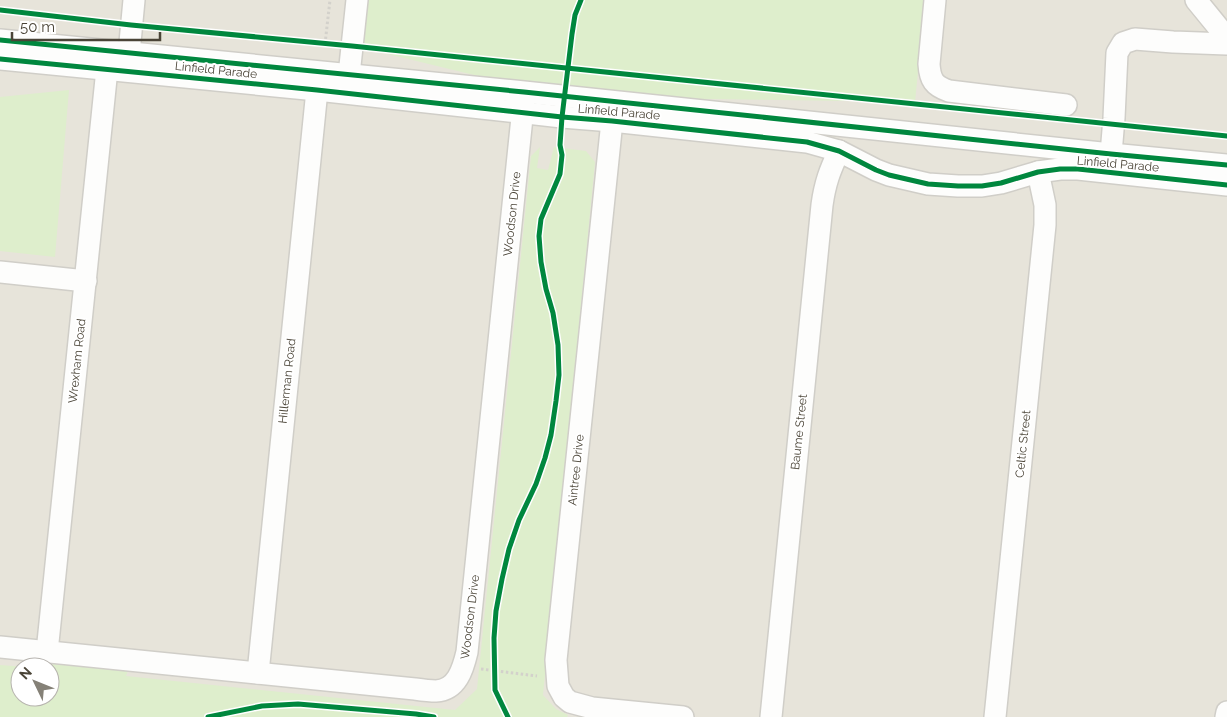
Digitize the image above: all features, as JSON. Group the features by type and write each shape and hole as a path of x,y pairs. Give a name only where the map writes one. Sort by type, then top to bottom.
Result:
{"street":[{"path":"128,53 134,0"},
{"path":"349,76 357,0"},
{"path":"935,0 929,74 936,85 949,92 1066,105"},
{"path":"1196,0 1227,38"},
{"path":"1111,154 1117,53 1123,43 1135,39 1227,44"},
{"name":"Linfield Parade","path":"0,40 349,76 524,102 612,121 807,142 839,150 889,175 928,184 982,186 1001,183 1038,172 1060,169 1227,185"},
{"name":"Linfield Parade","path":"0,59 316,90 524,102 1227,164"},
{"name":"Wrexham Road","path":"47,652 107,69"},
{"name":"Hillerman Road","path":"258,673 316,90"},
{"name":"Woodson Drive","path":"0,647 438,691 453,684 463,668 467,652 524,102"},
{"name":"Aintree Drive","path":"612,121 556,660 557,678 560,692 570,702 577,705 682,717"},
{"name":"Baume Street","path":"771,717 822,205 825,186 839,150"},
{"name":"Celtic Street","path":"995,717 1045,225 1045,206 1038,172"},
{"path":"0,272 86,281"},
{"path":"1226,717 1227,712"}],"path":[{"path":"325,44 330,0"},
{"path":"315,43 352,46"},
{"path":"494,662 494,677"},
{"path":"463,668 557,678"}],"shaded area":[{"path":"0,0 1227,0 1227,717 0,717"}],"green space":[{"path":"368,0 925,0 915,102 564,97 363,48"},
{"path":"69,90 55,257 0,251 0,97"},
{"path":"540,147 537,168 548,170 554,147 586,151 595,162 543,695 556,709 568,715 567,717 0,717 0,665 10,666 10,707 60,707 60,665 128,671 126,676 455,710 477,689 531,156"}],"cycle path":[{"path":"508,717 495,690 494,638 496,611 509,549 545,458 551,435 556,401 559,375 558,345 553,313 541,262 539,236 541,219 560,174 562,117 572,34 575,15 581,0"},
{"path":"0,10 131,25 1227,136"},
{"path":"0,40 1227,165"},
{"path":"0,59 317,90 807,142 839,151 889,175 928,184 982,186 1001,183 1038,172 1078,169 1227,185"},
{"path":"208,717 262,706 298,704 434,717"}]}
